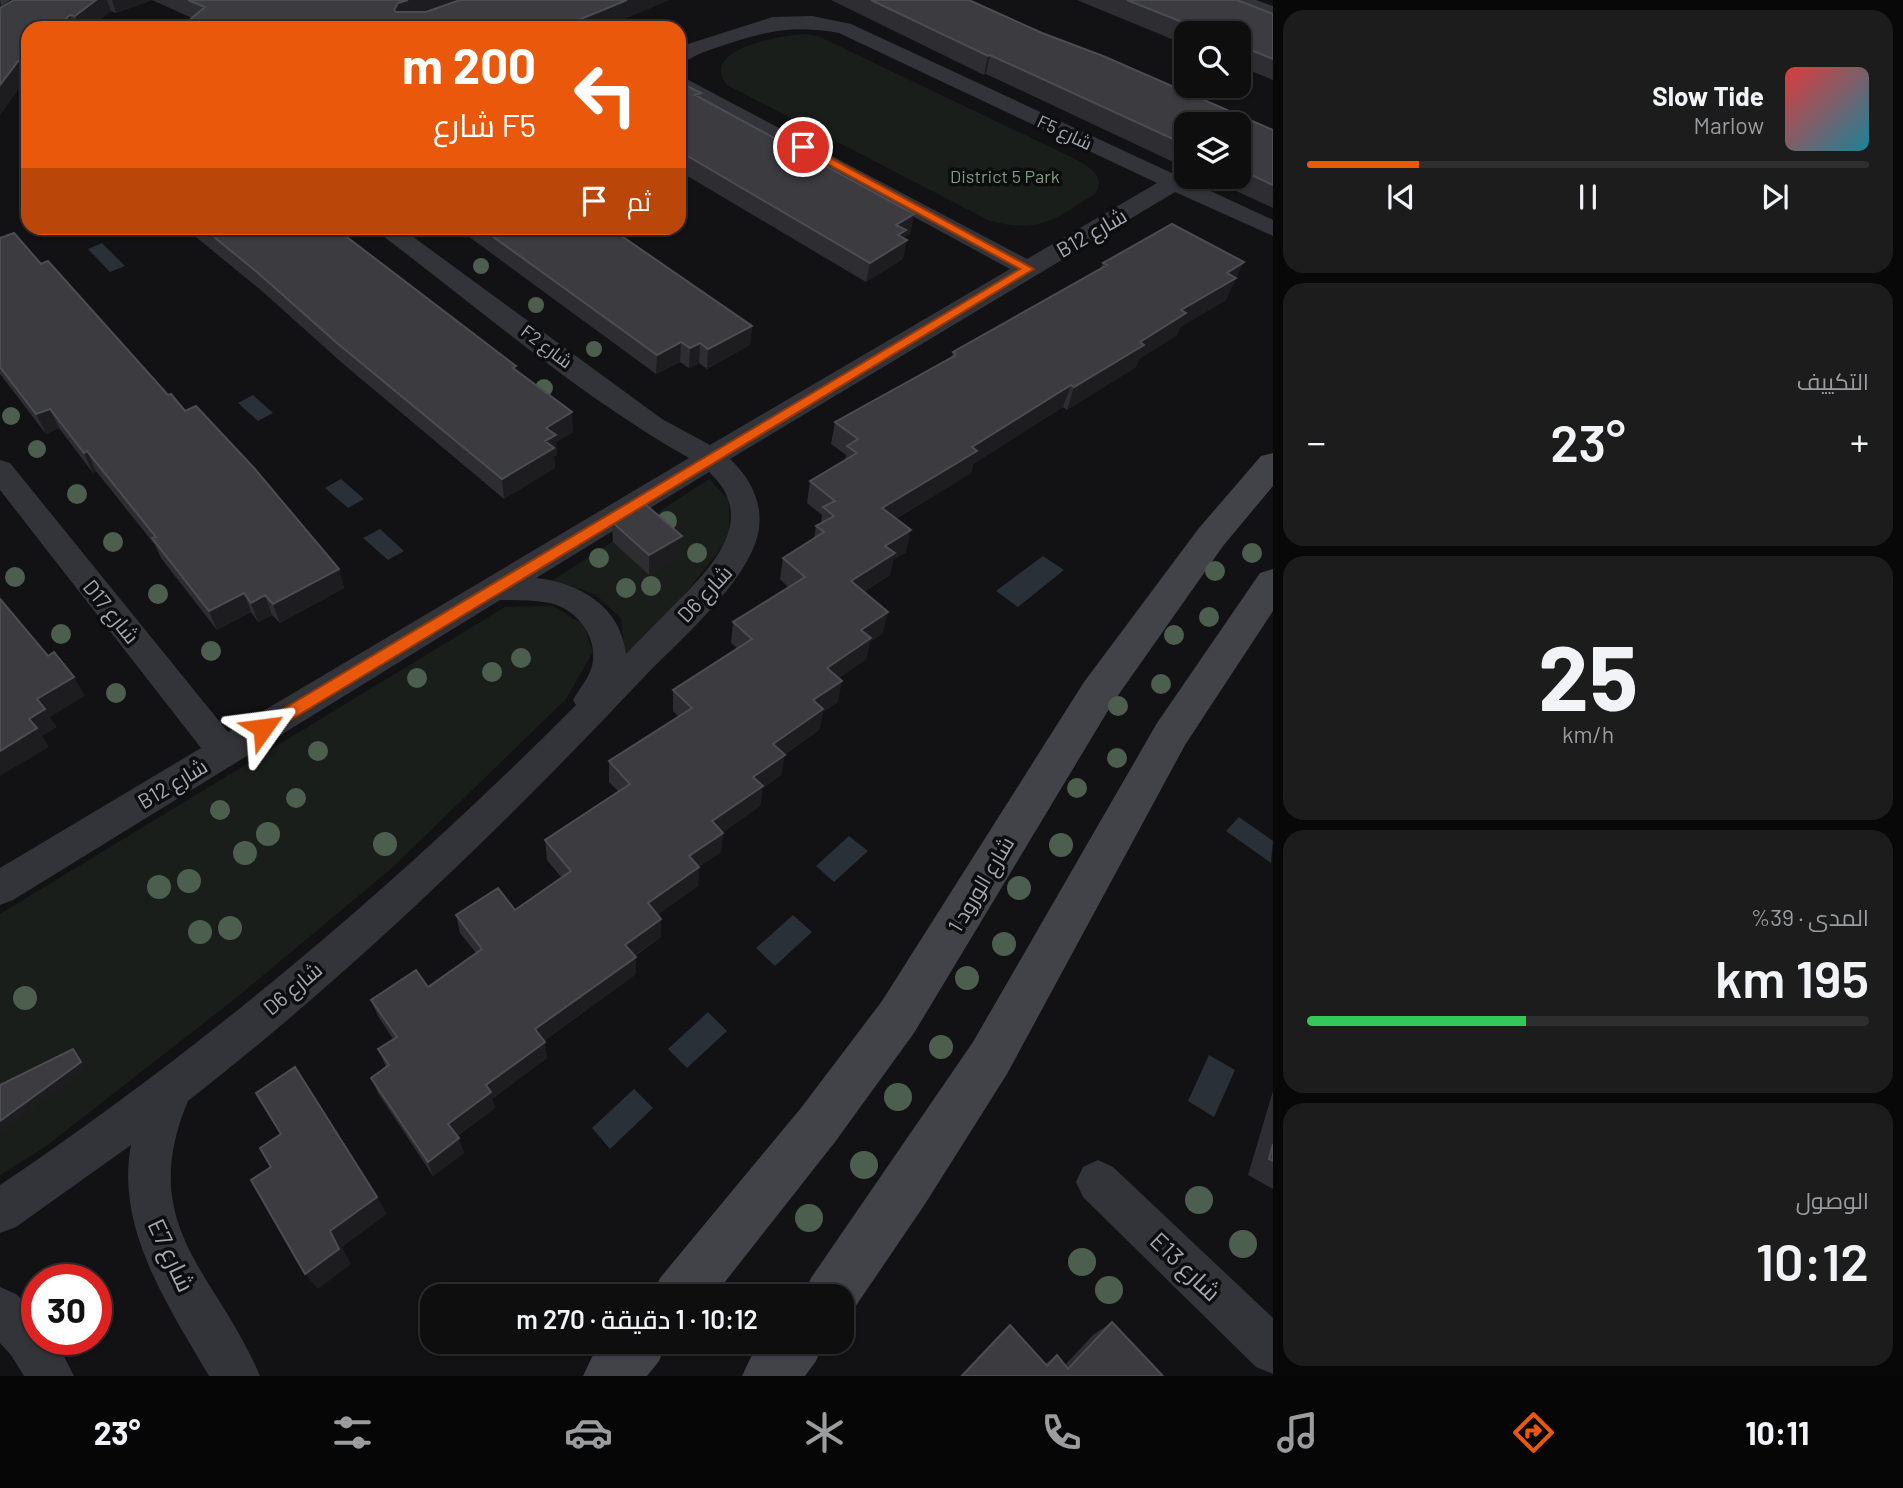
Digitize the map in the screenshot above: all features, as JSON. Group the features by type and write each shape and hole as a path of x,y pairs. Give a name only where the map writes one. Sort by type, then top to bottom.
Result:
{"street":[{"path":"1239,0 1273,13"},
{"name":"F5 شارع","path":"686,53 774,23 812,22 858,34 1273,229"},
{"name":"F5 شارع","path":"723,40 703,54 696,62 694,71 705,88 734,109"},
{"name":"F5 شارع","path":"686,85 1028,269"},
{"name":"B12 شارع","path":"0,888 710,458 1173,183"},
{"name":"F2 شارع","path":"396,235 652,425 710,458"},
{"name":"D6 شارع","path":"0,1212 174,1085 310,974 405,891 489,813 731,566 742,542 745,519 742,495 729,473 710,458"},
{"name":"شارع الورود 1","path":"690,1284 818,1125 898,1017 1098,693 1211,537 1273,464"},
{"name":"D17 شارع","path":"0,470 224,752"},
{"path":"839,1284 990,1058 1171,734 1273,582"},
{"name":"D6 شارع","path":"493,589 536,589 568,597 593,614 607,638 608,665 595,692 563,739"},
{"name":"E7 شارع","path":"174,1085 155,1128 147,1174 151,1213 163,1247 236,1376"},
{"name":"E13 شارع","path":"1098,1182 1273,1350"},
{"path":"0,1310 28,1338 50,1376"},
{"path":"611,1376 630,1354"},
{"path":"771,1376 788,1354"}],"green space":[{"name":"District 5 Park","path":"806,34 820,37 1077,160 1097,176 1099,181 1095,194 1046,222 1022,226 990,221 727,85 721,73 724,62 733,53 763,41"},
{"path":"709,479 729,500 729,538 689,589 626,659 621,619 596,595 553,580"},
{"path":"553,606 584,625 593,652 566,699 392,868 236,998 45,1147 0,1175 0,914 505,607"}],"shaded area":[{"path":"102,243 125,266 110,272 88,249"},
{"path":"253,395 273,413 258,421 238,403"},
{"path":"341,479 364,499 348,508 325,488"},
{"path":"380,529 404,551 388,560 363,538"},
{"path":"1043,556 1064,570 1018,607 996,591"},
{"path":"1239,817 1273,841 1271,863 1226,831"},
{"path":"849,836 868,851 834,882 816,866"},
{"path":"793,915 812,932 775,966 756,948"},
{"path":"708,1012 727,1031 687,1068 668,1049"},
{"path":"1209,1055 1235,1070 1214,1117 1188,1101"},
{"path":"634,1089 653,1108 610,1149 592,1128"}],"building":[{"path":"14,0 96,0 75,16 70,15 63,21 21,21 21,58 0,85 0,8"},
{"path":"188,0 408,0 398,3 394,10 426,12 460,0 627,0 576,21 188,21 205,7"},
{"path":"871,0 969,0 1174,87 1174,98 1199,98 1232,112 1174,112 1174,139"},
{"path":"1127,0 1237,0 1273,14 1273,59 1251,50 1251,21 1180,21"},
{"path":"686,86 701,93 695,95 914,214 896,225 906,230 898,235 907,240 870,263 686,155"},
{"path":"1251,120 1273,130 1273,185 1251,175"},
{"path":"1172,224 1244,262 1227,273 1236,278 1181,310 1186,313 1140,342 1144,345 1074,387 1071,385 972,447 977,451 882,508 911,530 885,546 895,553 851,581 888,612 861,630 871,638 827,668 842,681 813,700 823,709 773,744 785,755 753,777 763,786 712,821 723,833 689,856 699,867 648,903 661,919 625,945 636,957 535,1029 545,1042 486,1085 491,1092 448,1124 459,1138 428,1162 371,1078 389,1065 378,1049 397,1037 371,1000 416,970 428,987 482,949 456,915 498,888 515,910 571,871 545,840 630,784 609,761 692,708 673,690 752,639 733,622 805,577 783,558 824,532 816,526 834,516 823,507 835,501 810,481 857,453 847,446 858,439 835,422 956,355 953,352 1107,265 1103,263"},
{"path":"14,233 41,264 48,261 168,395 171,394 185,411 196,406 254,468 339,569 273,604 265,595 251,603 244,593 209,611 152,538 156,537 87,451 84,453 50,409 36,414 0,367 0,238"},
{"path":"212,235 344,235 572,412 546,428 556,435 545,441 554,448 502,479 337,343"},
{"path":"491,235 620,235 752,326 708,349 700,343 690,348 681,342 657,355"},
{"path":"645,504 682,536 649,555 612,522"},
{"path":"0,599 48,656 54,652 74,677 37,699 45,709 29,719 37,728 0,751"},
{"path":"73,1049 81,1062 0,1121 0,1085"},
{"path":"295,1067 377,1197 330,1231 339,1249 305,1274 251,1180 271,1167 260,1148 281,1134 256,1093"},
{"path":"1273,1144 1273,1161 1269,1159"},
{"path":"1112,1322 1163,1376 962,1376 1010,1325 1047,1366 1057,1355 1068,1369"}],"route":[{"path":"263,728 1028,269 803,147"}]}
